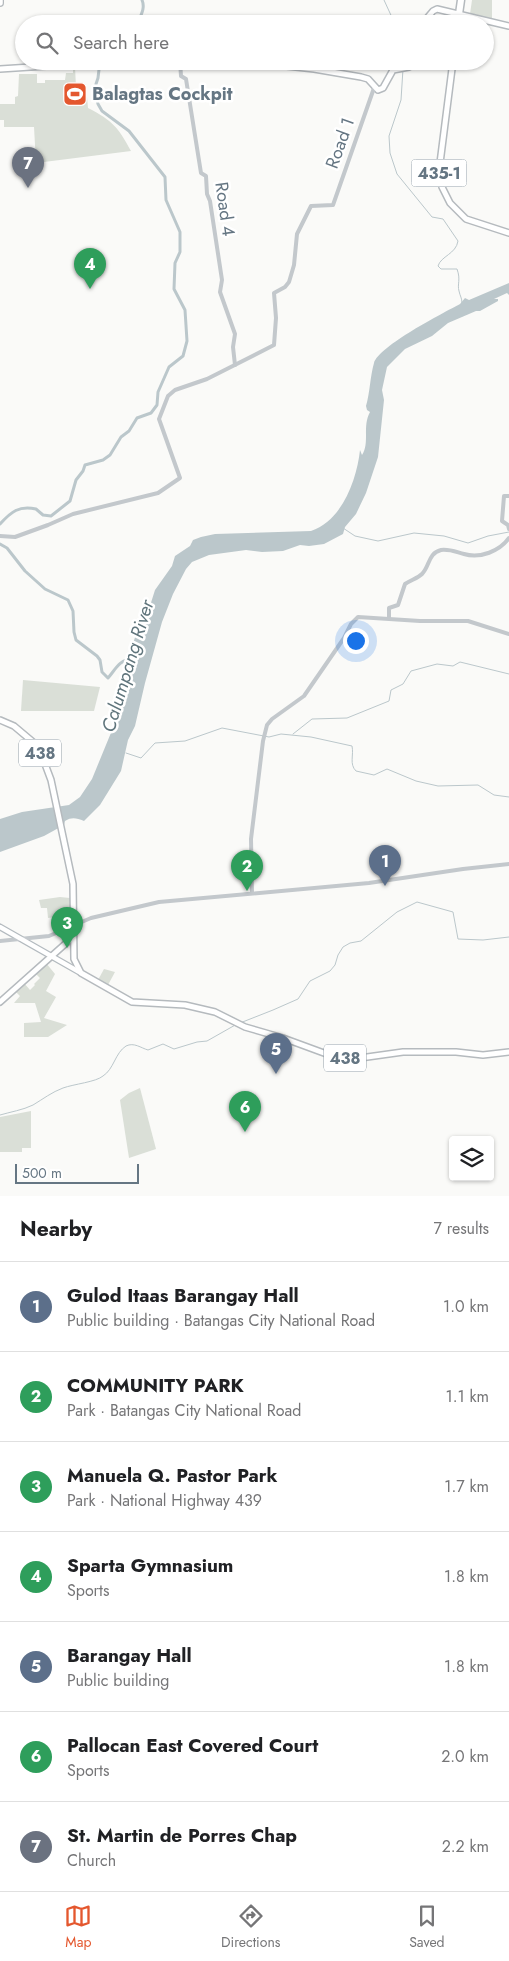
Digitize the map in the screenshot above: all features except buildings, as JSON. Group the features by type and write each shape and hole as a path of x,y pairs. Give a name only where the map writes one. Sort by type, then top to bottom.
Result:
{"highway":[{"path":"459,14 460,0"}],"main road":[{"path":"431,15 436,10 463,15"},
{"path":"494,22 509,26"},
{"path":"0,69 15,68"},
{"path":"320,70 361,77 370,81 374,88 378,90 383,88 394,70"},
{"name":"435-1","path":"452,70 440,163 442,187 450,203 466,219 509,233"},
{"name":"438","path":"0,720 22,731 37,747 48,771 73,884 74,960 81,973 132,1002 190,1006 215,1012 253,1030 283,1038 324,1054 344,1058 361,1058 405,1052 456,1052 484,1055 509,1052"},
{"path":"0,928 81,973"},
{"path":"0,1002 73,937"}],"street":[{"name":"Road 4","path":"181,70 181,76 186,79 201,173 206,176 207,194 210,201 222,280 220,292 234,330 235,365"},
{"name":"Road 1","path":"235,365 274,346 276,318 273,295 289,282 294,266 297,234 312,206 333,205 374,88"},
{"path":"0,536 15,537 73,514 158,493 180,478 160,419 168,396 180,387 207,379 235,365"},
{"path":"509,496 504,496 501,516 502,521 509,528"},
{"path":"389,618 389,608 398,605 406,584 421,576 434,554 438,551 452,550 463,554 479,556 499,548 509,538"},
{"path":"252,893 250,846 264,736 270,721 304,696 358,617 468,621 509,634"},
{"path":"0,941 54,935 91,918 159,902 369,883 509,864"}],"shaded area":[{"path":"472,0 492,0 492,15 470,14"},
{"path":"73,70 75,70 76,87 67,87 66,97 87,97 88,108 114,125 131,151 36,163 34,127 4,127 4,120 0,120 0,104 15,104 15,97 18,96 19,74 37,74 37,83 45,83 45,80 65,80 66,73 73,73"},
{"path":"23,680 100,687 94,711 21,711"},
{"path":"60,897 70,898 70,915 48,918 47,908 41,908 39,900"},
{"path":"46,963 55,974 46,991 56,997 44,1018 67,1025 48,1037 24,1037 24,1023 41,1022 35,1003 14,1003 20,996 15,991 24,983 30,990 40,978 35,973"},
{"path":"104,969 115,972 108,985 98,980"},
{"path":"140,1088 156,1149 129,1158 120,1100"},
{"path":"31,1111 31,1148 22,1148 22,1152 0,1152 0,1117"}],"water":[{"name":"Calumpang River","path":"509,283 509,295 507,293 494,299 498,299 498,301 480,311 448,323 432,336 405,349 387,367 382,390 384,400 378,457 366,493 356,514 345,527 343,534 324,544 300,545 283,551 262,552 246,550 209,555 192,562 186,569 173,594 162,622 135,726 128,740 121,771 100,805 84,821 74,818 67,820 64,825 44,836 0,852 0,819 22,812 69,805 80,797 92,779 115,723 128,659 139,625 143,615 149,609 155,590 172,566 175,556 190,546 193,540 215,534 311,531 322,526 339,509 346,498 355,473 360,450 362,455 366,445 367,423 370,412 366,406 374,363 378,356 399,339 460,304 465,298 469,300"}],"waterway":[{"path":"141,15 143,8 142,0"},
{"path":"384,0 391,15"},
{"path":"0,524 16,510 25,508 36,509 43,515 51,516 70,501 76,480 85,465 103,460 110,455 121,437 129,431 137,418 151,413 157,405 158,392 169,367 183,356 187,341 185,310 174,289 175,263 180,252 180,232 166,200 165,177 129,131 102,111 96,96 99,70"},
{"path":"403,70 401,100 389,136 390,153 397,174 432,217 443,219 458,241 452,252 438,266 441,269 457,269 462,303"},
{"path":"343,528 355,536 378,541 414,533 444,536 468,543 488,536 509,532"},
{"name":"Calumpang River","path":"0,544 7,548 25,571 45,589 68,600 73,611 76,640 97,656 100,660 102,672 108,678 121,663 132,659"},
{"path":"293,734 312,719 347,718 389,701 391,690 403,684 411,671 437,664 453,666 460,662 509,674"},
{"path":"126,753 141,758 155,743 185,741 222,728 269,737 281,734 311,737 352,746 352,762 356,771 374,775 387,769 416,781 438,786 478,785 494,795 509,797"},
{"path":"240,1023 298,999 310,981 330,971 335,965 343,947 350,943 361,941 397,912 417,902 453,912 458,939 483,940 509,937"},
{"path":"0,1115 29,1107 63,1088 100,1078 107,1073 119,1053 126,1046 135,1045 148,1050 163,1044 174,1049 207,1041 237,1024"}],"place":[{"name":"Balagtas Cockpit","path":"75,94"},
{"name":"St. Martin de Porres Chap","path":"28,188"},
{"name":"Sparta Gymnasium","path":"90,289"},
{"name":"Gulod Itaas Barangay Hall","path":"385,886"},
{"name":"COMMUNITY PARK","path":"247,891"},
{"name":"Manuela Q. Pastor Park","path":"67,948"},
{"name":"Barangay Hall","path":"276,1074"},
{"name":"Pallocan East Covered Court","path":"245,1132"}]}
